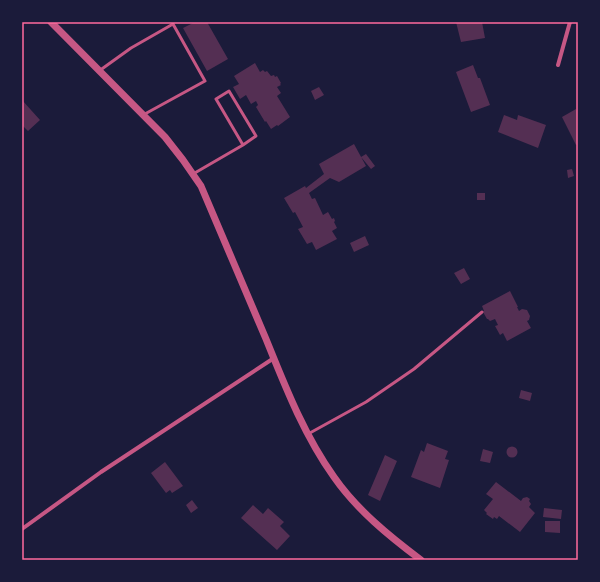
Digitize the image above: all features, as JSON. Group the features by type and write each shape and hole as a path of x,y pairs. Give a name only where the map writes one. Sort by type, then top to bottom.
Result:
{"street":[{"path":"51,22 165,137 193,174 201,186 291,400 308,434 334,478 356,504 382,530 421,560"},
{"path":"558,65 570,22"},
{"path":"22,529 101,472 274,358"}],"lane":[{"path":"99,71 131,48 173,24 205,81 143,115"},
{"path":"193,174 243,145 256,136 229,91 216,99 243,145"},
{"path":"308,434 366,402 414,369 482,312"}],"building":[{"path":"195,22 207,22 228,59 207,71 183,28"},
{"path":"456,22 482,22 485,38 461,42"},
{"path":"255,63 260,72 263,70 265,72 267,71 271,76 277,76 281,85 277,87 281,93 277,96 290,117 278,126 277,125 271,129 256,107 258,105 256,101 251,104 246,95 240,99 233,87 239,84 234,76"},
{"path":"473,65 478,78 480,78 490,105 471,112 456,72"},
{"path":"319,87 324,95 315,100 311,91"},
{"path":"22,100 40,120 28,131 22,125"},
{"path":"576,109 578,113 578,144 576,145 562,117"},
{"path":"504,115 517,120 518,115 546,125 538,148 498,132"},
{"path":"354,144 366,166 339,182 330,178 309,193 312,199 315,198 323,215 328,212 332,219 334,218 337,228 332,231 337,239 316,250 312,242 307,244 298,229 303,227 295,212 293,213 284,198 305,186 306,188 324,174 319,164"},
{"path":"366,154 375,166 371,169 361,157"},
{"path":"572,169 574,176 568,178 567,170"},
{"path":"477,193 485,193 485,200 477,200"},
{"path":"365,236 369,245 354,252 350,243"},
{"path":"464,268 470,279 461,284 454,273"},
{"path":"510,291 519,311 522,309 527,310 530,316 529,320 527,321 531,328 507,341 503,333 500,335 495,326 498,325 495,319 490,321 487,319 483,312 482,306"},
{"path":"521,390 532,393 530,401 519,398"},
{"path":"427,443 448,451 445,459 449,460 440,488 411,477 421,450 424,452"},
{"path":"510,447 514,447 516,448 516,456 510,457 507,454 507,450"},
{"path":"483,449 493,452 490,463 480,461"},
{"path":"385,455 397,461 380,501 368,495"},
{"path":"165,462 183,486 172,493 170,490 166,493 151,473"},
{"path":"496,482 521,501 523,498 527,497 530,499 529,501 531,504 529,507 535,513 520,532 499,516 497,519 494,517 493,519 486,514 487,513 484,510 493,499 486,494"},
{"path":"192,500 198,508 191,513 186,505"},
{"path":"253,505 263,514 268,508 284,522 280,526 290,536 277,550 241,518"},
{"path":"544,508 562,510 561,519 543,517"},
{"path":"545,521 560,521 560,533 545,532"}]}
